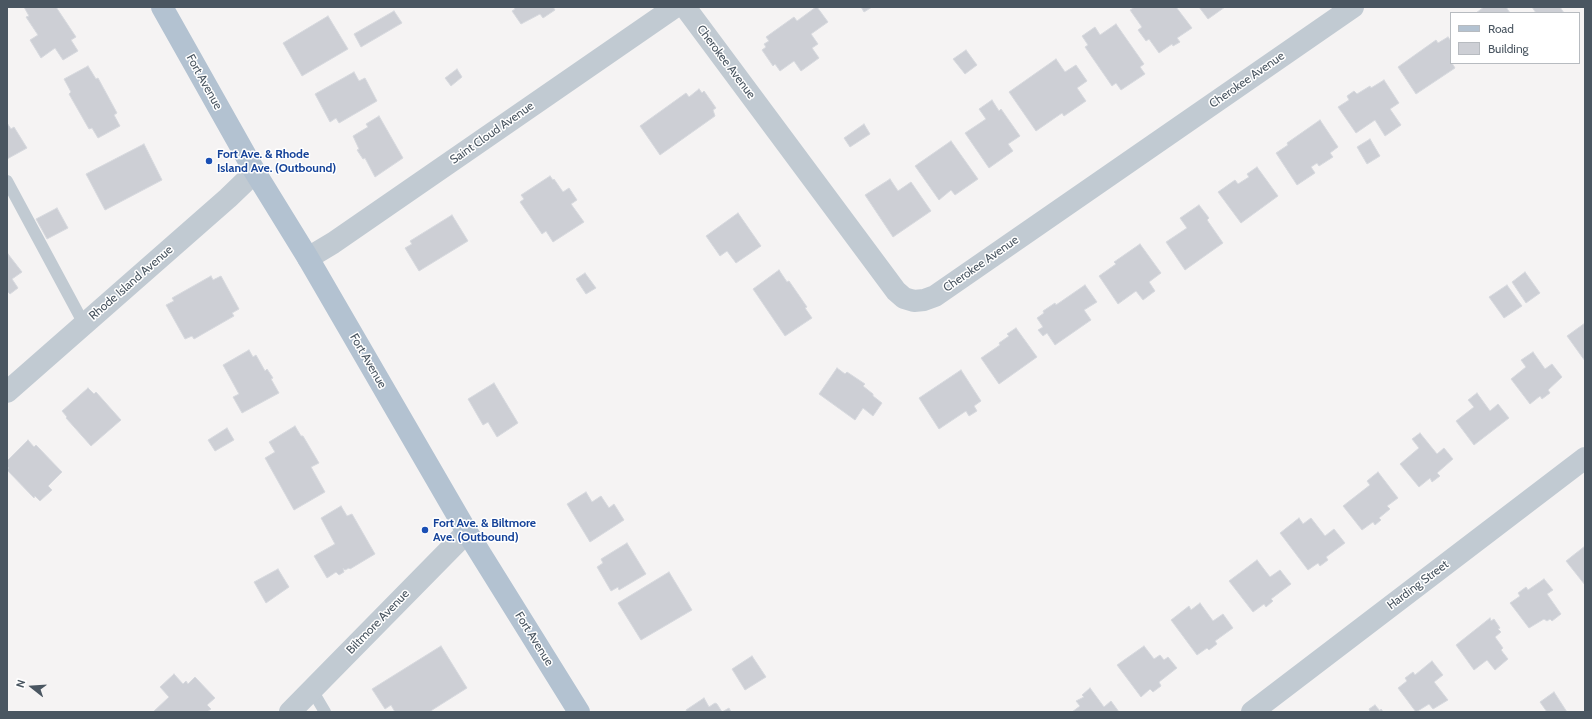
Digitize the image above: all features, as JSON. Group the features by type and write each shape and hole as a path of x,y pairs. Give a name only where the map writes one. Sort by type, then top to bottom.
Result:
{"main road":[{"name":"Fort Avenue","path":"162,7 255,172 308,258 467,532 579,712"}],"street":[{"name":"Saint Cloud Avenue","path":"308,258 333,243 675,7"},
{"name":"Cherokee Avenue","path":"685,7 896,291 904,298 914,301 924,300 935,296 1353,7"},
{"name":"Rhode Island Avenue","path":"7,392 228,198 255,172"},
{"name":"Harding Street","path":"1252,712 1585,458"},
{"name":"Biltmore Avenue","path":"290,712 467,532"}],"lane":[{"path":"7,181 84,324"},
{"path":"312,690 325,712"}],"building":[{"path":"24,7 56,7 76,37 71,40 78,51 63,60 55,48 41,58 30,40 38,35 26,17 29,16"},
{"path":"514,7 553,7 555,10 543,18 540,14 521,24 512,11 515,9"},
{"path":"816,7 828,22 811,34 818,44 812,48 819,58 801,71 794,61 780,71 775,64 773,66 762,50 766,47 764,44 769,41 766,37 794,17 797,21"},
{"path":"861,7 872,7 864,12"},
{"path":"1135,7 1176,7 1192,28 1177,38 1180,42 1173,46 1172,44 1159,53 1149,39 1146,41 1138,30 1142,27 1130,10"},
{"path":"1199,7 1225,7 1208,19"},
{"path":"1484,7 1506,7 1509,12 1477,12"},
{"path":"1532,7 1560,7 1563,12 1535,12"},
{"path":"394,11 402,23 361,47 354,34"},
{"path":"328,16 348,49 302,76 283,43"},
{"path":"1116,24 1144,64 1140,67 1145,74 1121,90 1116,83 1112,86 1085,47 1088,45 1082,36 1095,27 1100,35"},
{"path":"1448,37 1450,40 1450,64 1452,64 1455,68 1416,94 1398,67 1436,40 1438,43"},
{"path":"966,50 977,65 965,74 953,59"},
{"path":"1056,59 1065,72 1076,65 1087,81 1077,88 1086,101 1064,116 1062,113 1036,131 1009,92"},
{"path":"88,66 96,79 98,78 117,113 114,115 120,126 98,138 92,128 89,129 69,94 71,92 64,79"},
{"path":"457,69 462,77 451,86 445,78"},
{"path":"354,72 359,81 365,78 377,101 339,123 336,118 330,122 315,94"},
{"path":"1384,80 1399,103 1390,109 1401,125 1385,136 1375,120 1356,133 1338,107 1349,100 1347,96 1354,91 1357,94"},
{"path":"699,89 702,93 704,91 716,108 713,110 715,116 660,155 640,126 686,93 689,97"},
{"path":"992,100 999,111 1001,109 1020,136 1008,144 1013,151 989,168 965,133 986,119 979,109"},
{"path":"379,116 403,158 375,177 365,158 363,159 357,150 359,149 353,136 368,127 366,124"},
{"path":"1320,120 1338,147 1330,153 1333,157 1319,166 1317,163 1311,167 1315,173 1297,185 1276,153 1288,145 1287,143"},
{"path":"7,123 11,129 14,127 27,148 7,159"},
{"path":"864,124 870,134 850,147 844,138"},
{"path":"1370,139 1380,156 1367,164 1357,147"},
{"path":"951,141 978,179 955,195 951,190 939,200 915,166"},
{"path":"144,144 162,180 105,210 86,174"},
{"path":"1257,167 1278,196 1241,223 1218,192 1235,180 1238,184 1249,177 1247,174"},
{"path":"550,176 553,180 554,179 563,192 569,188 577,200 571,204 584,222 553,242 546,231 542,234 520,202 524,199 521,195"},
{"path":"890,179 898,191 911,182 931,211 893,237 865,195"},
{"path":"1199,205 1209,218 1207,220 1223,243 1185,270 1166,242 1187,228 1180,218"},
{"path":"57,208 68,228 47,239 36,219"},
{"path":"738,213 761,246 736,263 727,251 720,256 706,236"},
{"path":"452,215 468,241 419,271 405,248 412,244 410,241"},
{"path":"1140,244 1161,273 1149,282 1155,291 1143,300 1136,291 1118,304 1099,276 1116,264 1114,262"},
{"path":"8,254 22,272 12,279 18,288 10,294 7,291"},
{"path":"779,270 787,282 789,281 807,307 805,308 812,318 785,336 753,289"},
{"path":"1525,272 1540,293 1526,303 1512,282"},
{"path":"585,273 596,288 586,294 576,279"},
{"path":"211,276 213,280 221,276 239,309 232,313 234,316 194,339 192,336 185,339 166,305 174,301 172,298"},
{"path":"1085,285 1097,302 1084,310 1091,320 1055,345 1047,333 1043,336 1038,330 1043,327 1037,318 1044,313 1043,311 1055,303 1056,305"},
{"path":"1507,285 1522,306 1504,318 1489,297"},
{"path":"1585,323 1585,361 1567,336"},
{"path":"1016,328 1037,357 999,384 981,358 1000,345 999,343 1009,336 1007,334"},
{"path":"249,350 253,357 256,355 265,371 267,369 273,378 271,379 279,393 242,413 233,397 239,394 223,365"},
{"path":"1533,352 1545,369 1552,364 1562,377 1548,390 1550,393 1542,399 1540,396 1530,404 1511,379 1526,367 1521,360"},
{"path":"837,368 845,374 847,372 865,384 863,386 882,403 873,416 863,408 855,420 819,394"},
{"path":"961,370 981,401 974,406 977,411 969,416 966,411 939,429 919,398"},
{"path":"494,383 518,423 497,437 488,422 483,425 468,399"},
{"path":"88,388 94,394 96,392 121,420 91,446 66,418 67,417 62,411"},
{"path":"1477,393 1490,411 1498,404 1509,418 1474,445 1456,421 1474,407 1468,400"},
{"path":"295,426 301,436 303,436 319,463 311,467 325,492 294,510 265,458 275,452 269,442"},
{"path":"227,428 234,440 215,451 208,440"},
{"path":"1420,433 1437,454 1444,448 1453,459 1437,473 1440,476 1432,482 1430,478 1419,487 1400,464 1419,448 1412,439"},
{"path":"28,440 34,447 36,445 62,472 48,486 52,490 40,501 35,496 34,498 7,470 9,468 7,467 7,461"},
{"path":"1378,472 1398,498 1387,506 1390,509 1379,518 1381,520 1375,525 1373,522 1362,530 1343,506 1370,485 1367,481"},
{"path":"586,492 592,502 601,496 609,508 614,504 624,520 590,542 567,504"},
{"path":"341,506 347,516 352,514 375,554 350,569 345,570 343,568 344,572 339,575 336,572 327,578 314,556 335,544 321,518"},
{"path":"1299,518 1303,524 1311,518 1325,536 1334,529 1345,543 1326,557 1328,560 1320,566 1318,563 1308,570 1280,533"},
{"path":"627,543 646,574 619,590 618,587 611,591 597,567 603,563 601,559"},
{"path":"1585,546 1585,585 1566,561"},
{"path":"1257,560 1270,577 1280,570 1291,584 1271,599 1273,601 1266,607 1264,604 1253,612 1229,581"},
{"path":"278,569 289,587 266,603 254,582"},
{"path":"669,572 692,610 641,640 618,603"},
{"path":"1544,579 1553,590 1547,594 1561,614 1552,621 1550,619 1547,621 1544,619 1529,628 1510,603 1520,596 1518,593 1526,587 1528,590"},
{"path":"1200,603 1213,621 1223,614 1233,628 1215,641 1217,644 1209,650 1207,648 1197,655 1171,620 1189,606 1191,610"},
{"path":"1490,618 1491,621 1494,619 1500,628 1498,629 1501,632 1495,637 1503,648 1501,650 1508,659 1495,670 1487,660 1474,670 1456,645"},
{"path":"441,646 467,688 429,712 395,712 391,705 385,709 372,689"},
{"path":"1144,646 1154,659 1160,655 1164,660 1168,657 1177,668 1159,682 1161,686 1153,692 1150,689 1141,697 1117,665"},
{"path":"752,656 766,677 745,690 732,669"},
{"path":"1432,661 1443,675 1434,682 1448,700 1433,709 1429,704 1416,712 1398,688 1407,681 1405,678 1413,672 1415,675"},
{"path":"174,674 183,684 186,681 188,684 195,677 215,698 207,705 211,709 207,712 153,712 169,697 160,687"},
{"path":"1090,688 1104,707 1111,701 1119,712 1072,712 1080,706 1076,701 1084,697 1082,695"},
{"path":"1554,692 1567,712 1547,712 1540,702"},
{"path":"704,698 709,707 715,703 722,712 687,712 686,710"},
{"path":"1375,705 1380,711 1381,709 1383,712 1369,712 1369,709"},
{"path":"729,708 731,712 722,712"}],"place":[{"name":"Fort Ave. & Rhode Island Ave. (Outbound)","path":"209,161"},
{"name":"Fort Ave. & Biltmore Ave. (Outbound)","path":"425,530"}]}
